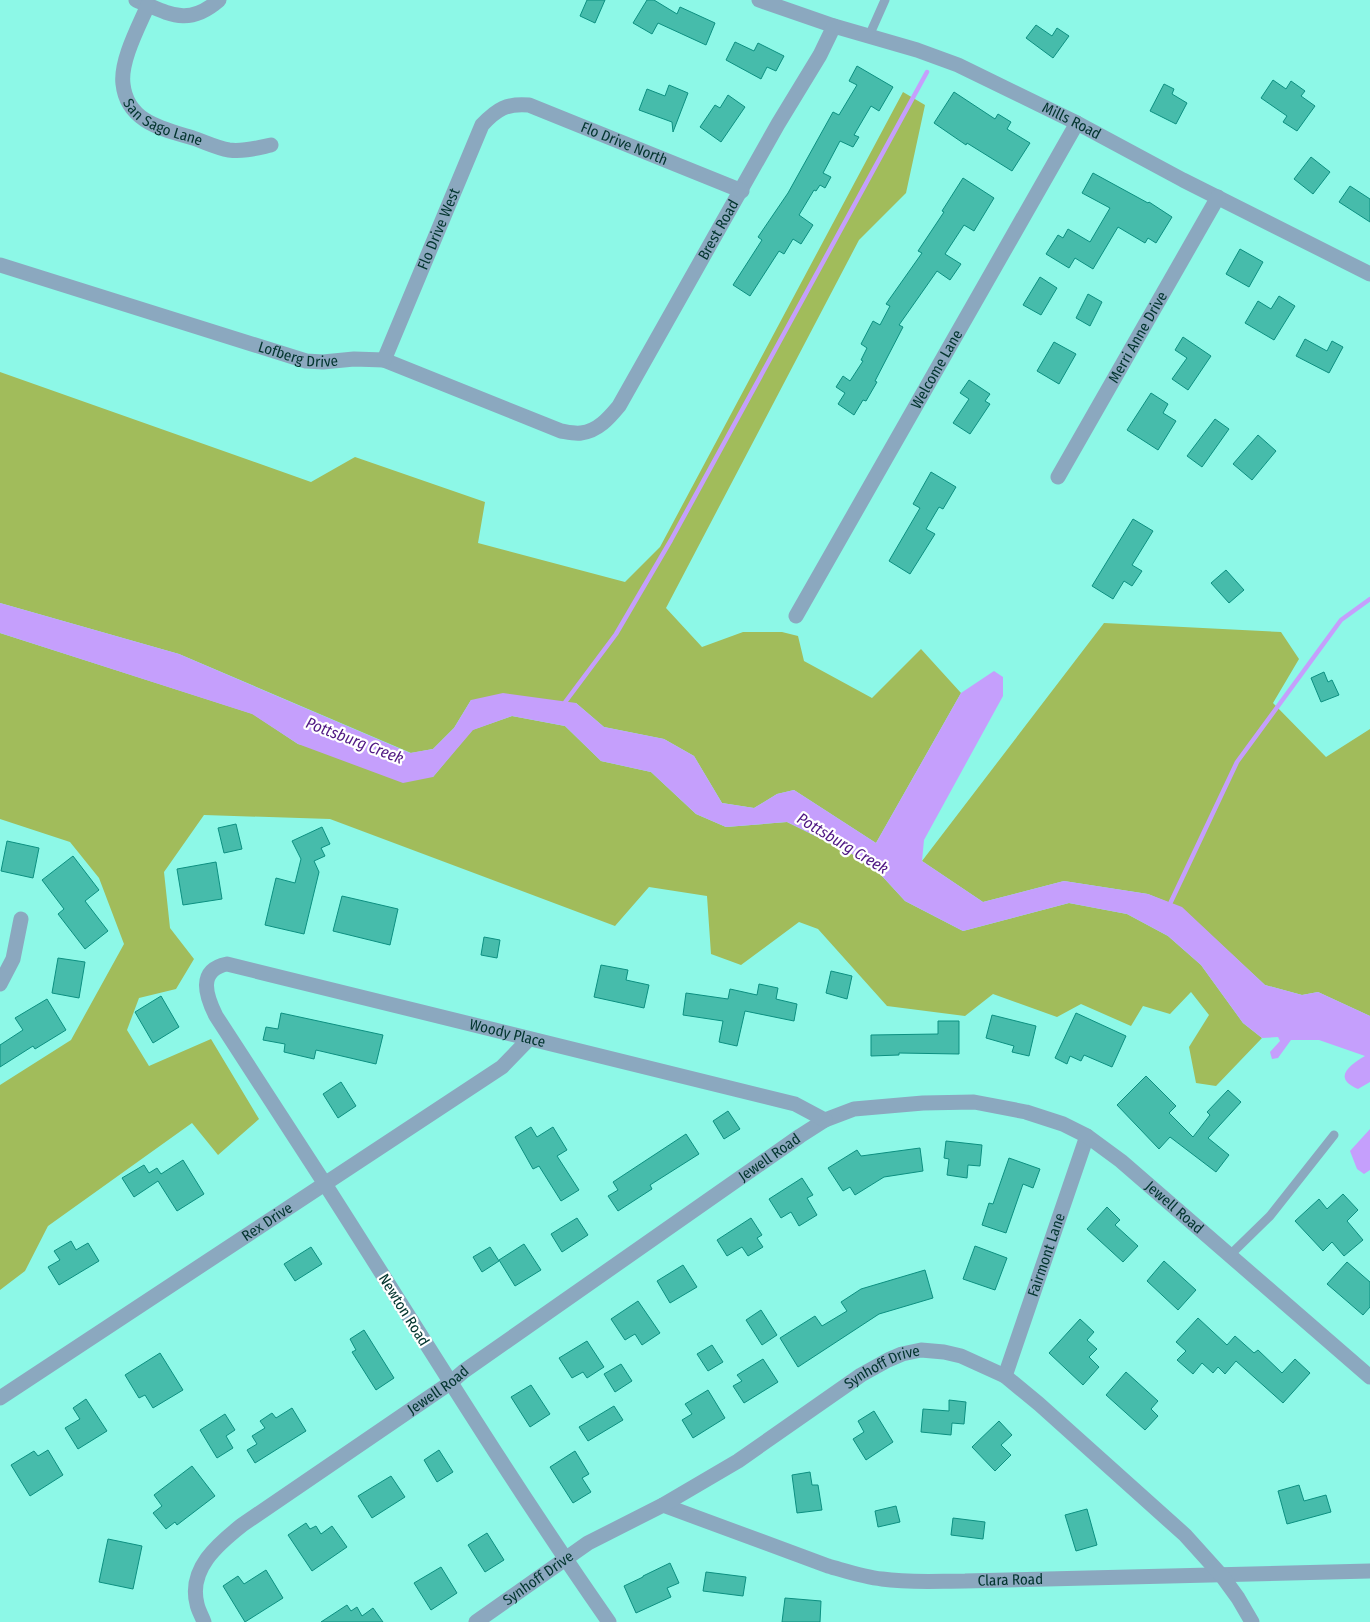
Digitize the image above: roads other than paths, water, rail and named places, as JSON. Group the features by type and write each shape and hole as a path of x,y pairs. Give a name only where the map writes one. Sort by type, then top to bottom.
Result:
{"street":[{"path":"142,2 176,15 188,16 201,13 219,0"},
{"name":"Mills Road","path":"760,0 834,26 958,65 1077,123 1370,274"},
{"name":"San Sago Lane","path":"142,2 123,67 122,85 128,101 137,114 151,125 229,150 246,150 271,145"},
{"name":"Brest Road","path":"596,428 608,419 619,406 742,191 778,124 820,55 834,26"},
{"name":"Flo Drive North","path":"505,107 518,104 529,105 742,191"},
{"name":"Flo Drive West","path":"384,360 482,125 493,113 505,107"},
{"name":"Welcome Lane","path":"796,616 1077,123"},
{"name":"Merri Anne Drive","path":"1058,477 1218,197"},
{"name":"Lofberg Drive","path":"0,265 306,361 384,360 561,431 581,433 596,428"},
{"path":"0,984 13,959 21,920"},
{"name":"Woody Place","path":"207,993 207,980 211,971 218,966 227,964 795,1104 825,1120"},
{"name":"Newton Road","path":"207,993 216,1016 325,1184 450,1383 565,1559 609,1622"},
{"name":"Rex Drive","path":"0,1398 502,1067 528,1039"},
{"name":"Jewell Road","path":"204,1622 197,1604 195,1590 198,1574 204,1562 218,1545 242,1524 450,1383 464,1371 784,1147 825,1120 854,1109 923,1103 974,1102 1026,1112 1063,1124 1086,1136 1121,1161 1370,1377"},
{"name":"Fairmont Lane","path":"1005,1376 1086,1136"},
{"name":"Synhoff Drive","path":"476,1622 588,1543 663,1505 738,1461 861,1376 888,1360 902,1354 921,1350 961,1356 1005,1376 1185,1534 1222,1576 1252,1622"},
{"name":"Clara Road","path":"663,1505 828,1566 882,1579 965,1581 1370,1571"}],"lane":[{"path":"869,36 885,0"},
{"path":"1230,1255 1270,1216 1334,1135"}],"water":[{"name":"Pottsburg Creek","path":"0,603 179,654 410,753 433,749 454,728 471,700 503,693 576,703 604,727 664,739 694,756 722,803 754,808 777,794 794,790 876,843 961,693 994,671 1003,677 1003,696 924,840 922,861 983,902 1064,881 1148,894 1182,907 1265,985 1302,995 1318,992 1370,1016 1370,1082 1358,1089 1350,1085 1345,1076 1346,1071 1354,1063 1365,1056 1319,1040 1291,1040 1278,1058 1272,1059 1270,1052 1280,1041 1278,1037 1262,1038 1243,1023 1201,965 1168,936 1127,914 1069,903 963,931 905,901 870,863 787,822 726,827 696,814 651,772 601,761 565,726 512,716 473,730 433,777 403,783 298,744 252,714 0,633"},
{"path":"1370,1129 1370,1170 1364,1174 1357,1169 1350,1151"}],"waterway":[{"path":"563,705 616,634 671,540 927,72"},
{"path":"1168,908 1237,762 1341,620 1370,599"}]}
